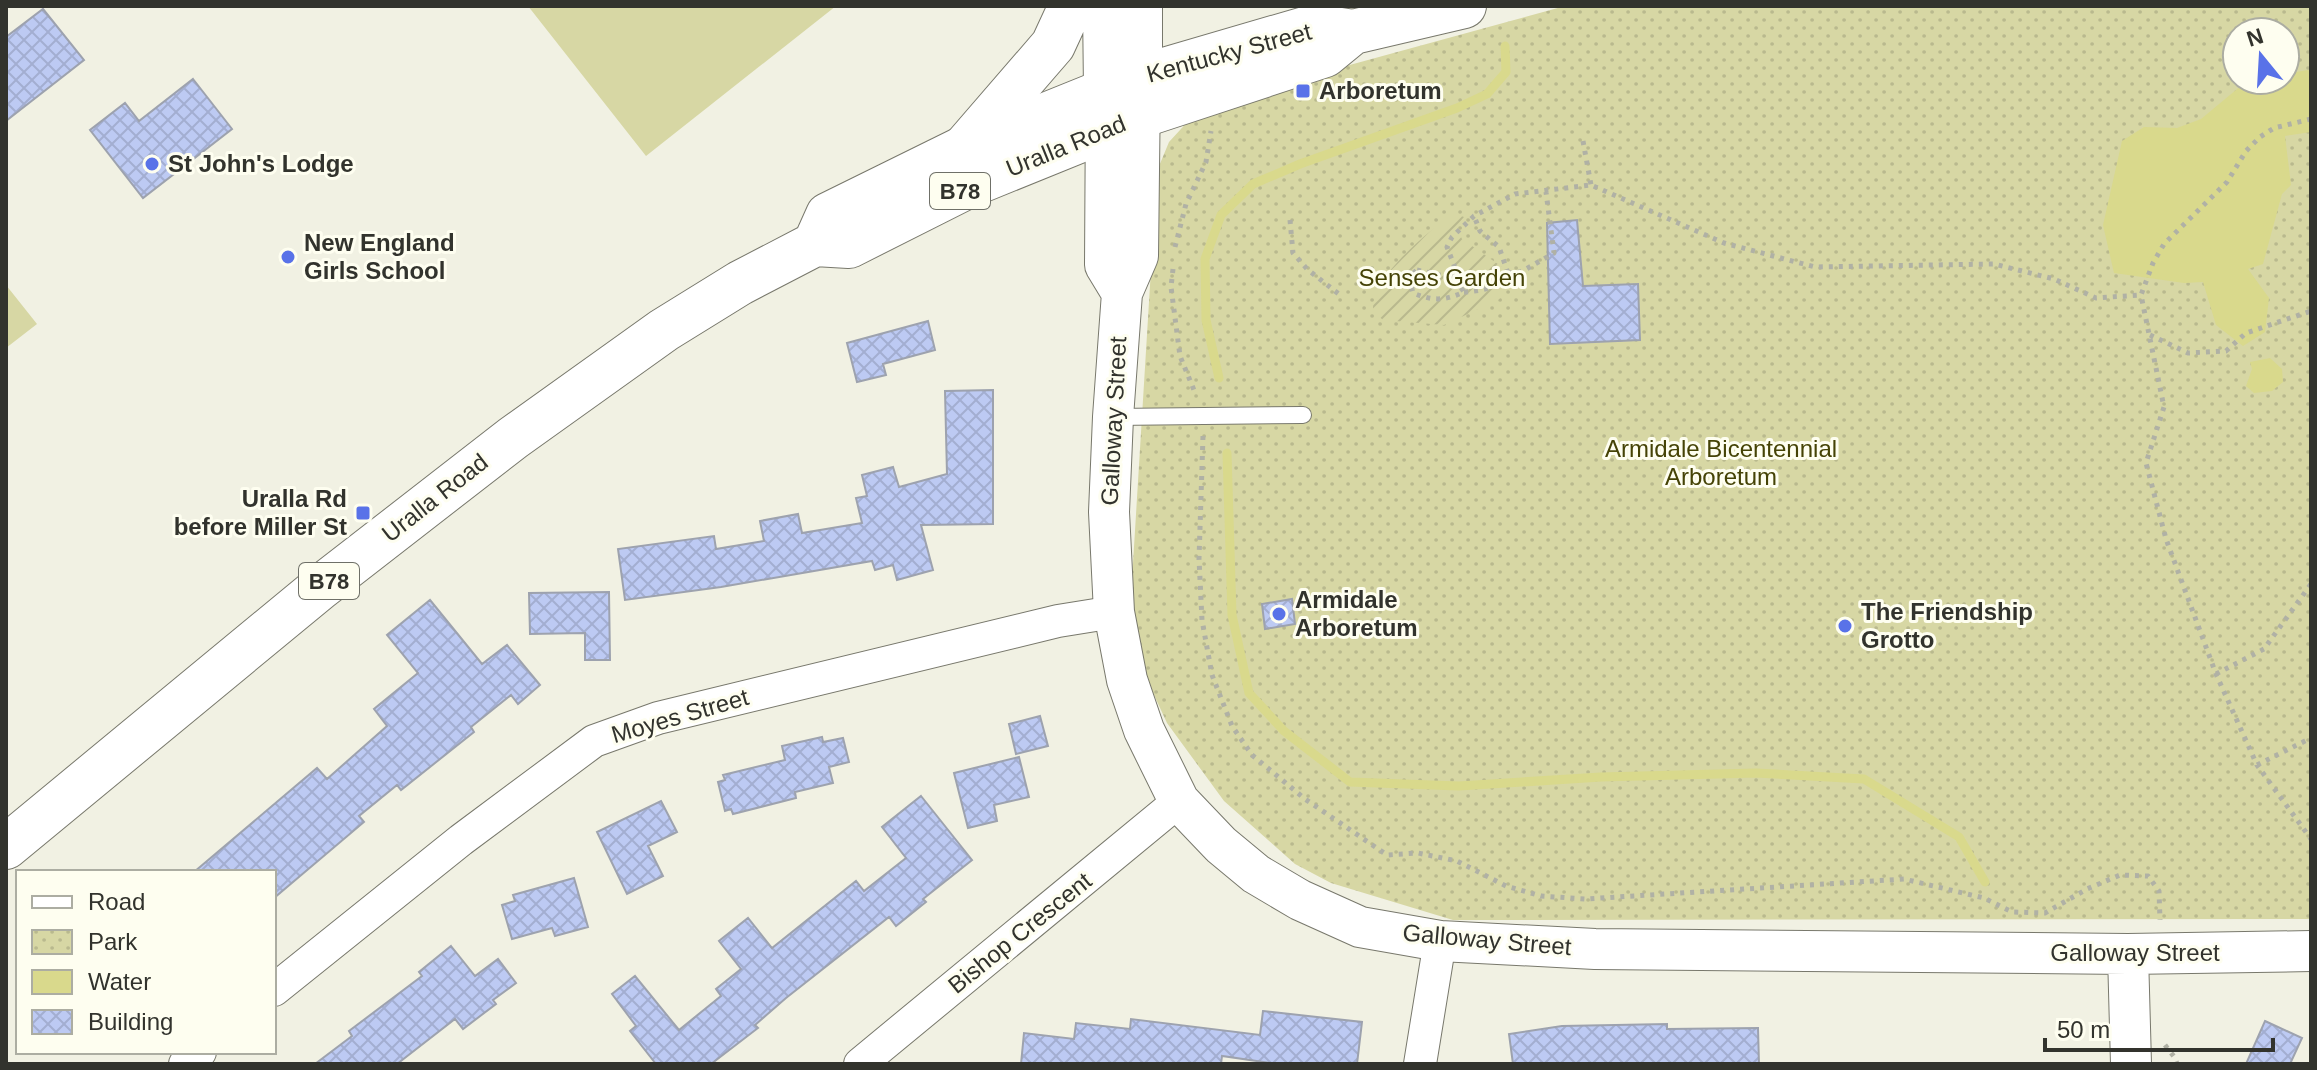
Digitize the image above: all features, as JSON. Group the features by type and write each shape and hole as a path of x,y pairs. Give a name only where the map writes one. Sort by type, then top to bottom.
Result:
{"main road":[{"path":"964,148 1053,45 1071,6"},
{"path":"1105,6 1123,103"},
{"path":"1123,103 1140,6"},
{"name":"Kentucky Street","path":"1123,103 1325,55 1353,32 1464,6"},
{"name":"Uralla Road","path":"815,244 828,215 964,148 1123,103"},
{"name":"Uralla Road","path":"6,847 321,587 513,438 664,330 740,283 815,244 849,246 1123,103"}],"street":[{"name":"Galloway Street","path":"1123,103 1138,256 1122,293 1113,417 1109,512 1114,612 1127,680 1144,730 1179,801 1221,845 1256,874 1300,900 1360,927 1440,941 1595,949 2128,954 2311,951"},
{"name":"Moyes Street","path":"276,988 449,849 594,741 673,714 1058,621 1114,612"},
{"name":"Bishop Crescent","path":"860,1064 1179,801"},
{"path":"1420,1064 1440,941"},
{"path":"2128,954 2131,1064"}],"lane":[{"path":"1113,417 1303,415"}],"path":[{"path":"2311,119 2274,128 2246,151 2227,182 2164,244 2141,295 2164,407 2146,463 2166,539 2216,674 2257,765 2311,839"},
{"path":"1174,252 1186,204 1206,162 1210,121"},
{"path":"1583,141 1591,185"},
{"path":"1464,292 1454,278 1454,265 1447,247 1452,237 1474,216 1515,194 1591,185 1724,243 1815,267 1994,264 2054,279 2096,298 2141,295"},
{"path":"1508,273 1521,272 1554,253 1546,192"},
{"path":"1474,216 1480,231 1499,247 1508,273"},
{"path":"1290,220 1293,253 1307,269 1340,295"},
{"path":"1173,263 1171,287 1180,356 1196,391 1204,446 1199,559 1202,620 1212,675 1232,726 1252,755 1305,799 1387,855 1418,853 1457,861 1506,886 1541,896 1585,899 1904,879 1984,898 2012,912 2045,913 2087,889 2120,875 2148,876 2159,891 2161,926"},
{"path":"1454,278 1417,270 1409,277 1413,293 1433,301 1449,299 1464,292 1481,291 1501,283 1508,273"},
{"path":"2149,335 2188,353 2226,351 2246,333 2311,311"},
{"path":"2216,674 2264,649 2311,584"},
{"path":"2257,765 2311,738"}],"green space":[{"path":"528,6 836,6 646,156"},
{"name":"Armidale Bicentennial Arboretum","path":"1565,6 2311,6 2311,919 1453,920 1331,883 1295,864 1224,801 1167,723 1148,682 1131,596 1157,171 1169,142 1191,118 1346,66"},
{"name":"Senses Garden","path":"1453,213 1464,217 1456,227 1462,239 1505,269 1494,280 1500,299 1444,325 1383,320 1373,311 1381,283 1403,256"},
{"path":"6,285 37,324 6,348"}],"water":[{"path":"2301,71 2311,72 2311,132 2285,136 2291,185 2282,194 2263,264 2248,269 2269,298 2265,332 2243,346 2216,325 2203,282 2184,283 2114,273 2103,225 2122,141 2144,127 2177,128 2201,119 2229,96 2301,96"},
{"path":"2270,358 2282,369 2283,382 2272,391 2254,393 2246,386 2252,369 2250,362"}],"building":[{"path":"43,9 84,60 6,121 6,37"},
{"name":"St John's Lodge","path":"193,79 232,129 143,198 90,130 125,103 139,121"},
{"path":"1577,220 1583,286 1638,284 1640,340 1550,344 1547,223"},
{"path":"928,321 935,350 883,364 886,375 857,382 847,343"},
{"path":"993,390 993,524 921,525 933,570 897,580 893,565 875,570 872,561 625,600 618,549 714,536 716,549 764,541 760,521 798,514 802,533 862,523 856,498 867,496 862,475 893,467 899,487 947,474 945,391"},
{"path":"609,592 610,660 585,660 585,633 530,634 529,593"},
{"name":"Armidale Arboretum","path":"1292,599 1295,624 1265,629 1262,604"},
{"path":"430,600 482,664 507,645 540,685 518,704 511,695 471,727 474,732 401,790 397,785 359,816 364,822 276,896 276,870 196,870 317,768 327,779 387,726 374,709 418,673 387,635"},
{"path":"1040,716 1048,746 1016,754 1009,724"},
{"path":"822,737 823,742 843,738 849,762 829,767 833,783 795,792 796,798 733,814 731,809 725,811 718,782 725,780 723,775 785,760 782,746"},
{"path":"1019,757 1029,797 994,805 997,821 968,828 954,773"},
{"path":"921,796 972,860 923,899 926,902 896,926 889,917 786,998 755,1025 758,1028 711,1064 656,1064 630,1031 636,1026 612,994 635,976 679,1030 721,996 716,989 741,969 719,941 748,918 772,948 856,881 864,891 906,858 882,827"},
{"path":"661,801 677,832 648,846 663,876 627,894 597,832"},
{"path":"574,878 588,927 555,936 552,928 512,939 502,905 515,901 513,895"},
{"path":"451,946 475,976 498,959 516,983 493,1000 496,1004 463,1029 455,1019 397,1064 315,1064 352,1036 349,1031 422,976 419,972"},
{"path":"1263,1011 1362,1022 1357,1064 1278,1064 1222,1056 1221,1064 1021,1064 1024,1033 1074,1039 1076,1023 1130,1029 1131,1019 1260,1035"},
{"path":"2265,1021 2302,1038 2290,1064 2246,1064"},
{"path":"1667,1024 1667,1029 1758,1028 1759,1064 1513,1064 1509,1034 1562,1026"}],"waterway":[{"path":"1219,378 1206,320 1205,259 1221,215 1253,184 1487,94 1506,72 1505,46"},
{"path":"1227,453 1232,615 1249,693 1284,731 1350,782 1459,786 1601,777 1756,773 1864,779 1959,837 1985,882"}],"place":[{"name":"Arboretum","path":"1303,91"},
{"name":"St John's Lodge","path":"152,164"},
{"name":"New England Girls School","path":"288,257"},
{"name":"Uralla Rd before Miller St","path":"363,513"},
{"name":"Armidale Arboretum","path":"1279,614"},
{"name":"The Friendship Grotto","path":"1845,626"}]}
